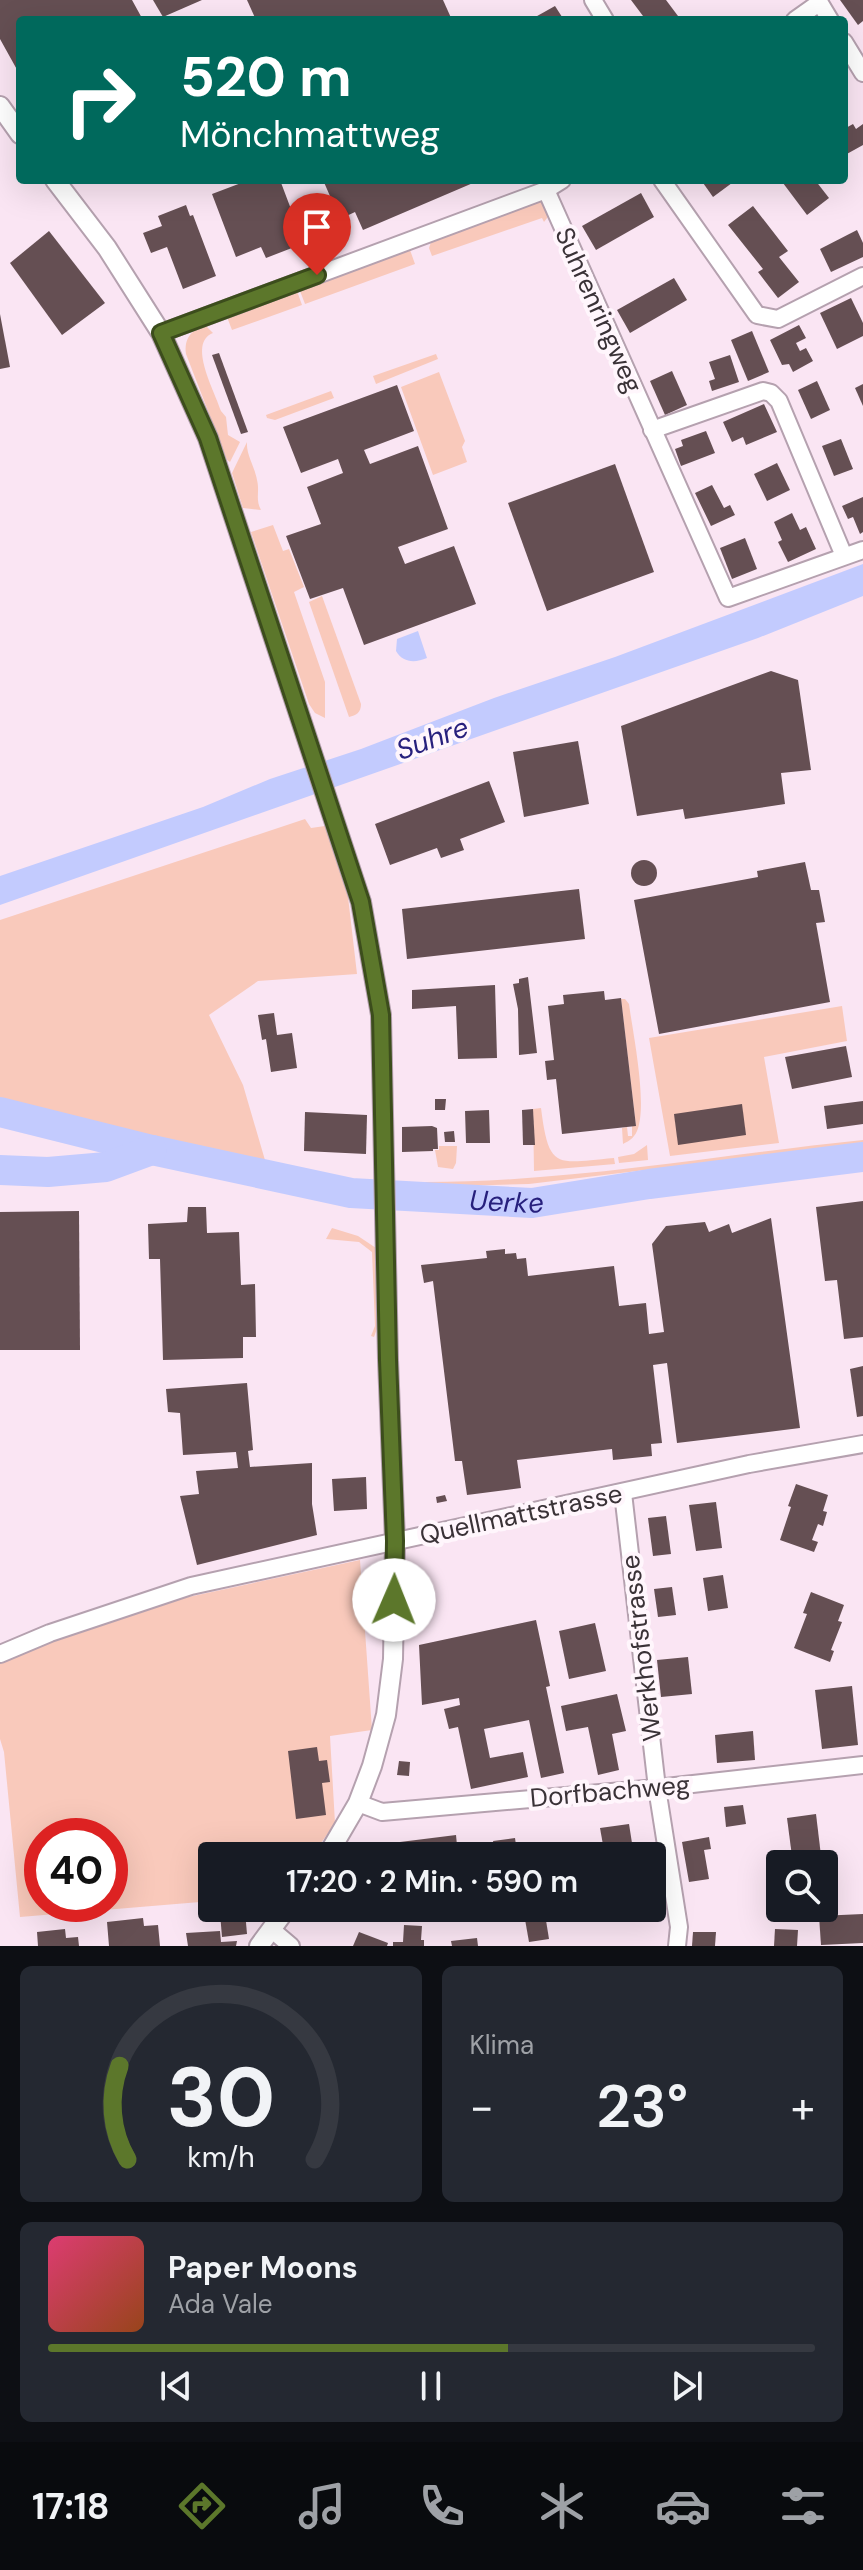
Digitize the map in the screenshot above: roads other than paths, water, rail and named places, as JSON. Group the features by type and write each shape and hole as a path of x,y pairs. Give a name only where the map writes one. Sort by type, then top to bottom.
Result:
{"street":[{"path":"800,16 819,1"},
{"path":"848,49 863,73"},
{"path":"0,106 16,128"},
{"path":"58,184 107,248 161,333 208,438 361,902 381,1015 395,1541 393,1659 386,1715 358,1803 335,1842"},
{"path":"161,333 556,184"},
{"path":"665,184 757,315 778,319 863,276"},
{"name":"Suhrenringweg","path":"546,190 728,598 844,556"},
{"path":"652,430 763,391 771,393 779,401 844,556 863,550"},
{"name":"Quellmattstrasse","path":"0,1654 50,1633 191,1586 749,1464 863,1444"},
{"name":"Werkhofstrasse","path":"623,1493 657,1788 679,1927 677,1946"},
{"name":"Dorfbachweg","path":"358,1803 382,1812 657,1788 863,1765"},
{"path":"259,1946 276,1922"},
{"path":"271,1929 291,1946"}],"water":[{"name":"Suhre","path":"863,564 863,596 758,638 0,905 0,876 203,807 270,779 615,657"},
{"path":"418,631 427,658 406,660 396,651 397,639"}],"waterway":[{"name":"Uerke","path":"0,1112 152,1150 351,1193 532,1203 649,1184 863,1157"},
{"name":"Uerke","path":"0,1170 48,1172 106,1167 152,1150"}]}
